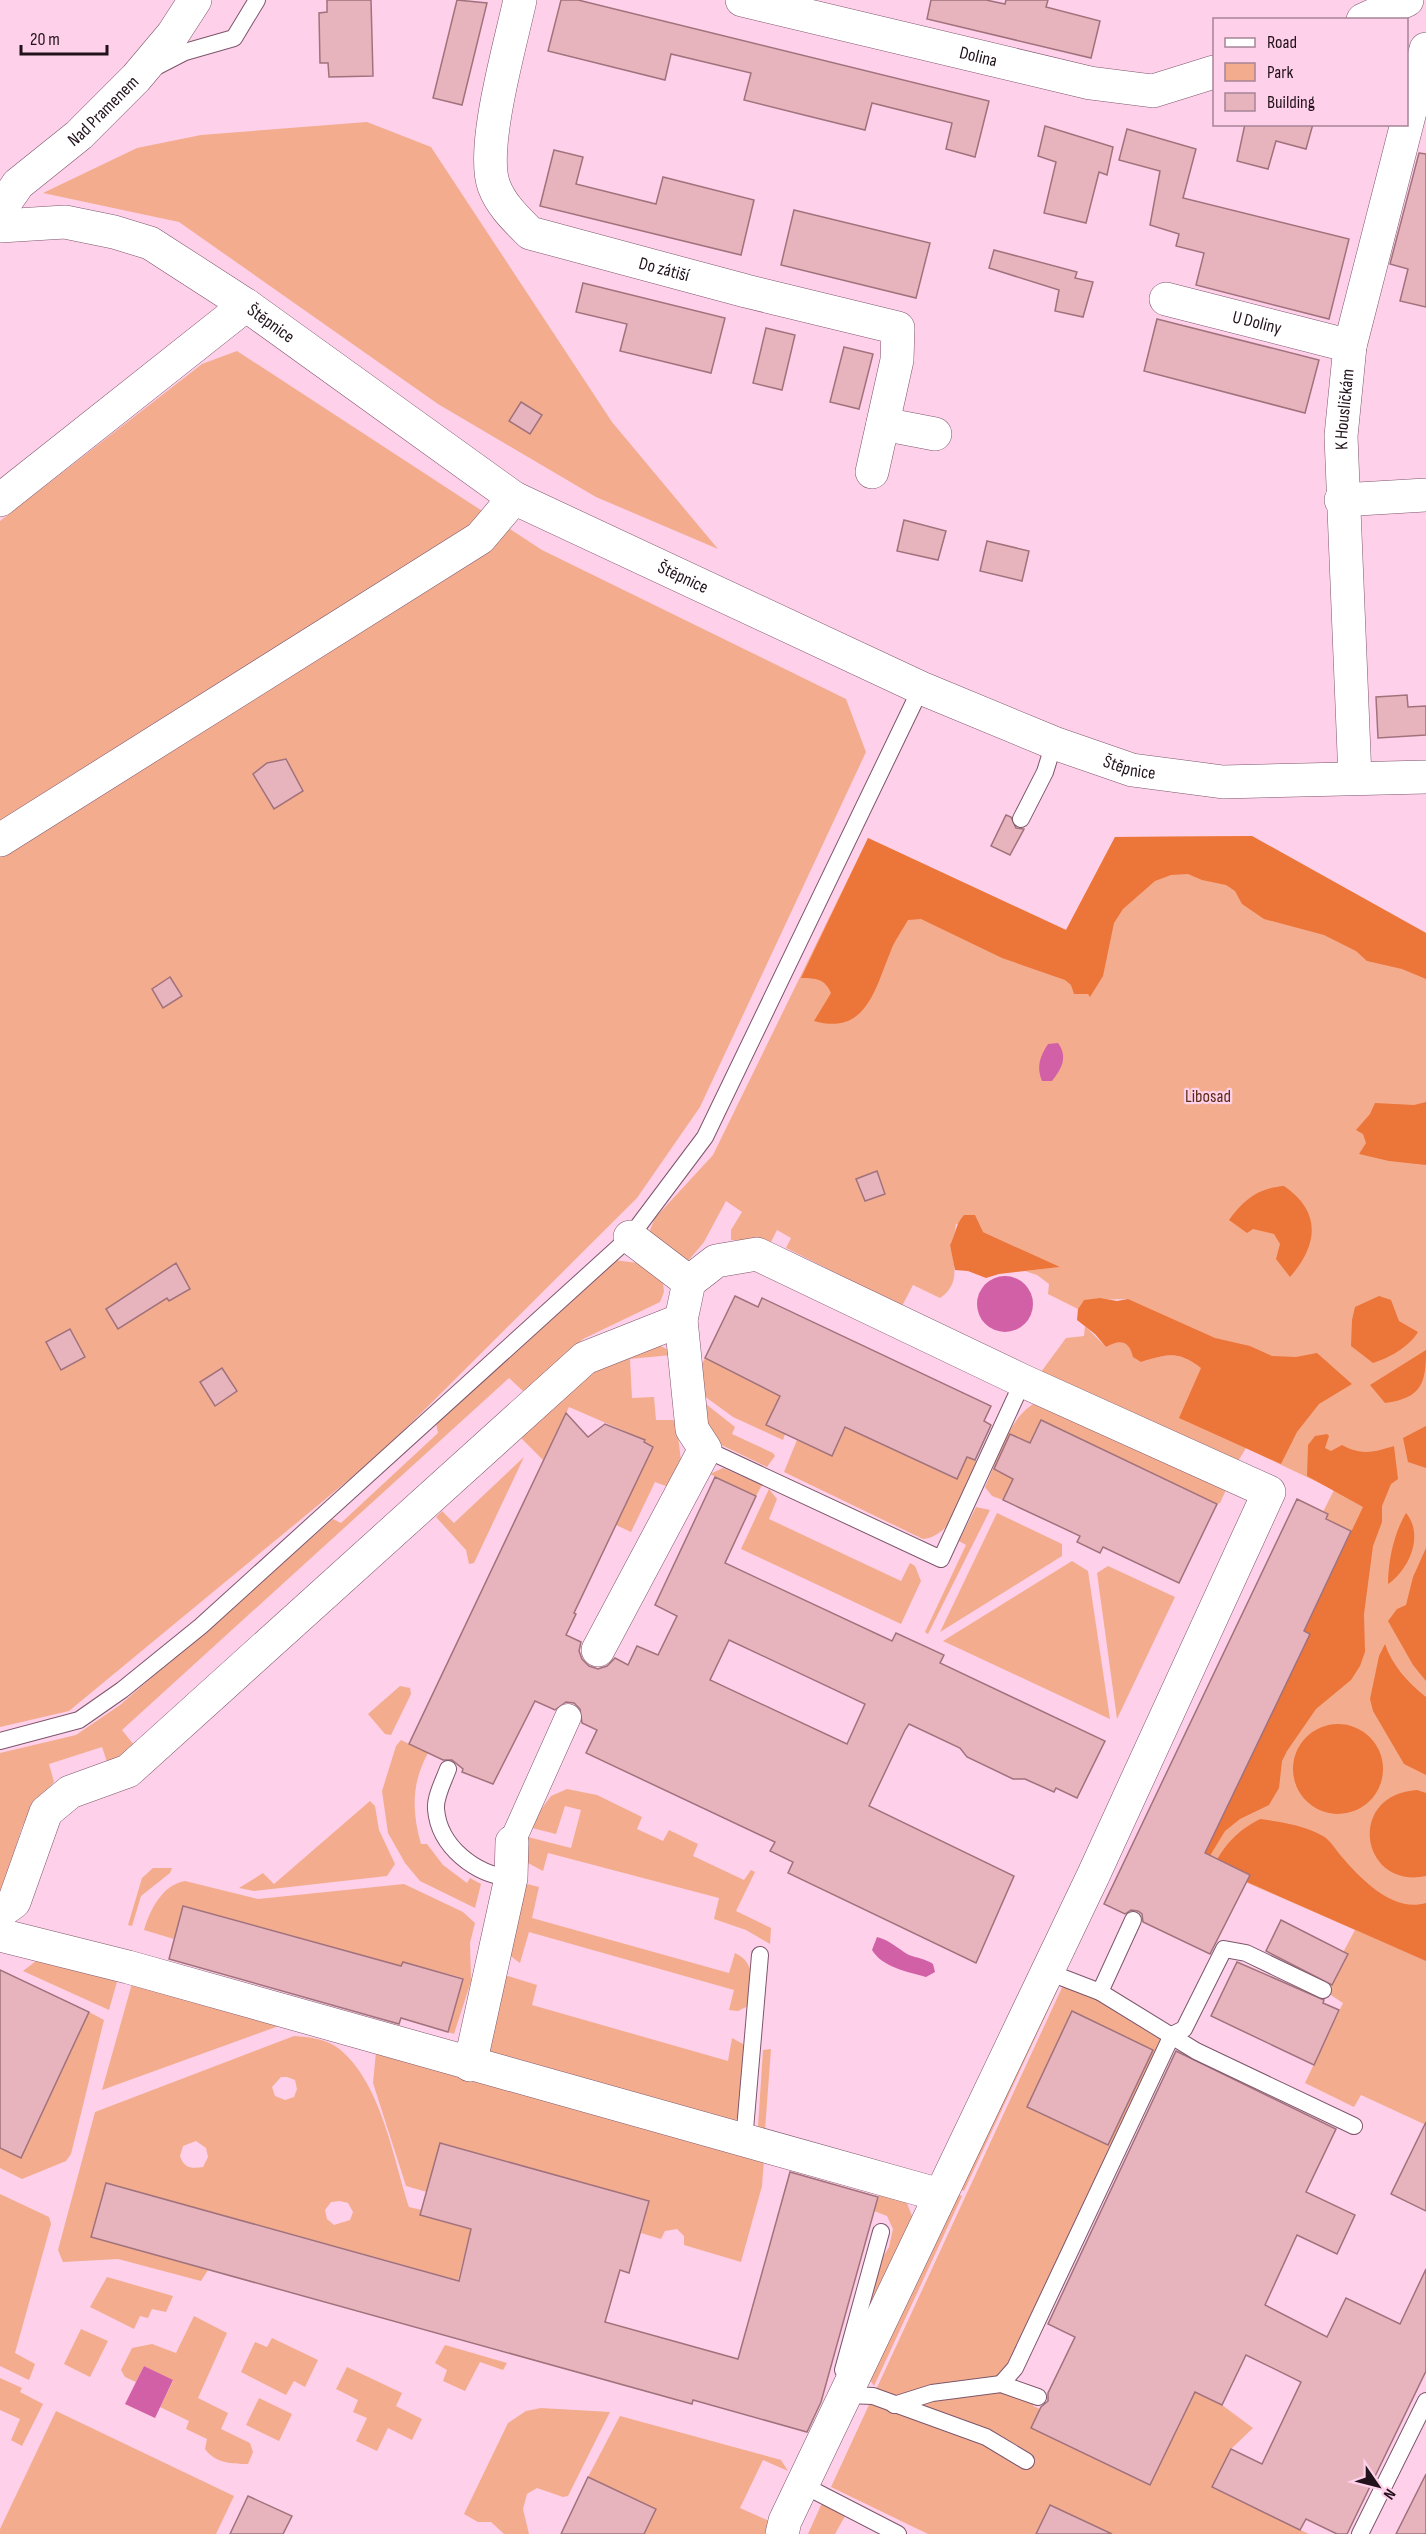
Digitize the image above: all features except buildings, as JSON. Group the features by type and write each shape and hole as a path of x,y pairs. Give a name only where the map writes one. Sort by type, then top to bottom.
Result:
{"street":[{"name":"Nad Pramenem","path":"0,210 18,184 79,135 136,78 173,34 195,0"},
{"name":"Do zátiší","path":"520,0 489,151 493,186 510,213 530,233 746,291 898,328 897,360 872,472"},
{"name":"Dolina","path":"742,0 1090,83 1153,90 1213,73"},
{"path":"1367,18 1407,0"},
{"name":"K Housličkám","path":"1408,119 1426,49"},
{"name":"K Housličkám","path":"1355,778 1341,500 1341,436 1350,346 1406,126"},
{"name":"Štěpnice","path":"0,226 65,222 150,243 246,305 514,498 921,688 1054,743 1132,770 1223,782 1426,777"},
{"name":"U Doliny","path":"1166,299 1350,346"},
{"path":"0,500 246,305"},
{"path":"883,424 935,434"},
{"path":"1341,500 1426,495"},
{"path":"0,840 480,538 514,498"},
{"path":"630,1237 689,1282"},
{"path":"598,1650 705,1449 692,1429 681,1320 689,1282 716,1260 757,1254 1023,1381 1269,1492 1047,1972 785,2521 782,2534"},
{"path":"0,1912 14,1902 46,1812 70,1792 128,1771 585,1358 681,1320"},
{"path":"470,2065 511,1878 512,1842 568,1717"},
{"path":"0,1935 128,1967 470,2065 940,2195"}],"lane":[{"path":"136,78 185,52 234,38 257,0"},
{"path":"0,1741 79,1720 123,1690 218,1611 630,1237 705,1137 921,688"},
{"path":"1021,819 1045,772 1054,743"},
{"path":"705,1449 941,1559 1023,1381"},
{"path":"448,1769 435,1807 450,1847 492,1876 511,1878"},
{"path":"1100,1992 1133,1920"},
{"path":"1001,2384 1015,2368 1172,2035 1184,2029 1224,1949 1246,1953 1323,1990"},
{"path":"744,2141 760,1955"},
{"path":"1047,1972 1100,1992 1196,2050 1354,2126"},
{"path":"881,2232 838,2388 847,2395 873,2396 986,2437 1026,2461"},
{"path":"894,2405 932,2393 1001,2384 1038,2397"},
{"path":"1360,2534 1426,2402"},
{"path":"803,2485 897,2534"}],"green space":[{"path":"367,122 431,147 612,422 718,549 596,497 438,404 179,222 43,193 137,148 201,135"},
{"path":"237,351 542,550 846,699 866,752 700,1107 637,1198 380,1454 69,1711 0,1727 0,521 202,364"},
{"name":"Libosad","path":"1252,836 1426,933 1426,2125 1361,2095 1354,2107 1305,2083 1343,2003 1323,1990 1355,1930 1195,1860 1202,1847 1207,1849 1309,1634 1304,1631 1351,1531 1326,1519 1323,1512 1334,1490 1246,1448 1237,1463 1041,1372 1066,1338 1084,1336 1085,1326 1106,1347 1115,1341 1125,1341 1141,1362 1172,1355 1185,1358 1201,1368 1128,1299 1084,1300 1078,1309 1048,1294 1049,1284 1037,1275 1025,1271 1059,1267 983,1232 956,1224 954,1238 950,1245 954,1267 951,1287 940,1298 913,1285 902,1306 786,1248 791,1238 777,1230 769,1246 758,1240 731,1240 731,1230 742,1212 726,1201 704,1242 688,1261 655,1243 650,1230 655,1218 713,1155 868,838 1066,930 1115,837","holes":["877,1171 885,1194 865,1201 857,1179"]},
{"path":"614,1260 638,1263 663,1282 664,1292 660,1302 583,1339 524,1392 509,1378 122,1730 134,1745 126,1754 107,1762 102,1747 49,1764 54,1782 34,1805 22,1827 0,1897 0,1753 76,1735 120,1705 333,1519 341,1523 438,1433 436,1423"},
{"path":"654,1343 669,1350 671,1355 630,1359 632,1398 654,1397 656,1420 676,1420 683,1477 674,1489 655,1482 631,1532 616,1525 653,1447 644,1442 645,1440 569,1407 544,1461 519,1436 596,1367"},
{"path":"705,1358 780,1396 766,1425 785,1434 783,1440 733,1417 696,1390 696,1376"},
{"path":"697,1397 735,1427 732,1434 773,1453 775,1456 767,1467 709,1439"},
{"path":"1042,1400 1230,1481 1220,1503 1217,1504 1041,1421 1003,1500 992,1496 985,1487 1006,1437 1021,1414"},
{"path":"845,1427 956,1479 967,1457 979,1462 958,1509 944,1529 934,1536 923,1539 784,1472 797,1440 832,1456"},
{"path":"524,1457 474,1563 469,1564 466,1550 436,1517 442,1511 454,1523"},
{"path":"723,1468 762,1485 756,1496 710,1474"},
{"path":"769,1489 777,1499 769,1519 901,1581 910,1563 915,1566 921,1581 901,1624 741,1549"},
{"path":"976,1507 990,1510 928,1634 925,1632 966,1545 959,1541"},
{"path":"997,1513 1062,1544 1062,1556 940,1632"},
{"path":"1072,1561 1088,1571 1110,1719 943,1641"},
{"path":"1108,1566 1175,1597 1117,1719 1097,1573"},
{"path":"400,1686 410,1688 411,1694 391,1735 385,1734 368,1714"},
{"path":"401,1740 428,1753 418,1776 415,1798 416,1821 421,1844 427,1844 443,1865 467,1883 470,1878 481,1884 475,1908 420,1881 405,1863 388,1833 382,1791 396,1746"},
{"path":"567,1789 597,1795 642,1817 637,1829 663,1841 669,1830 698,1844 693,1856 744,1880 751,1870 755,1872 736,1911 771,1928 770,1944 746,1930 714,1919 719,1898 548,1853 543,1871 526,1862 524,1836 571,1848 581,1810 565,1806 556,1834 528,1827 551,1796"},
{"path":"370,1801 375,1806 379,1830 395,1864 387,1876 254,1891 239,1888 263,1873 274,1884"},
{"path":"153,1868 172,1868 170,1873 141,1896 132,1926 128,1925 142,1878"},
{"path":"185,1881 258,1899 404,1884 463,1912 475,1923 470,1943 471,1981 454,2034 448,2032 463,1978 403,1962 401,1966 184,1906 174,1939 144,1930 158,1900 177,1883"},
{"path":"527,1884 539,1887 532,1918 729,1973 735,1953 747,1963 750,1969 748,2006 738,2011 729,2010 734,1990 529,1932 520,1963 509,1955 518,1889"},
{"path":"45,1954 118,1978 109,2010 23,1971"},
{"path":"508,1976 537,1985 532,2005 728,2061 732,2038 743,2044 747,2052 742,2113 735,2121 482,2051 500,1980"},
{"path":"1066,1979 1172,2035 1001,2384 1038,2397 1033,2406 1040,2409 1031,2428 1150,2485 1177,2430 1142,2413 1160,2375 1222,2405 1253,2428 1231,2449 1212,2487 1309,2534 928,2534 831,2487"},
{"path":"133,1980 287,2023 102,2090"},
{"path":"1059,1987 964,2191 957,2188 1055,1988"},
{"path":"89,2012 104,2020 71,2154 66,2161 22,2179 0,2168 0,2148"},
{"path":"294,2036 328,2042 353,2062 375,2100 391,2144 409,2207 422,2210 421,2215 471,2229 458,2280 106,2183 91,2237 208,2270 201,2281 118,2259 63,2262 58,2250 95,2112","holes":["281,2077 295,2080 297,2089 294,2097 285,2100 275,2096 272,2087","196,2141 206,2148 208,2157 203,2167 192,2168 184,2163 180,2156 183,2146","331,2202 348,2203 353,2212 350,2220 334,2225 327,2219 325,2210"]},
{"path":"771,2049 765,2130 758,2127 763,2050"},
{"path":"376,2052 764,2160 762,2186 741,2262 684,2245 684,2236 677,2229 665,2231 661,2239 641,2233 649,2201 441,2143 427,2192 406,2186 373,2083"},
{"path":"954,2192 962,2196 874,2386 868,2377"},
{"path":"0,2194 49,2217 51,2224 15,2353 35,2364 29,2380 0,2366"},
{"path":"879,2195 906,2201 912,2216 911,2232 846,2378 877,2267 889,2247 893,2229 887,2216 874,2211"},
{"path":"107,2277 173,2296 166,2312 152,2309 148,2318 140,2316 134,2329 90,2307"},
{"path":"194,2316 227,2333 198,2398 228,2413 221,2429 250,2443 253,2452 248,2464 230,2463 209,2454 205,2449 207,2439 186,2429 189,2421 160,2407 173,2381 144,2366 136,2382 125,2377 121,2370 132,2348 152,2344 176,2353"},
{"path":"81,2329 108,2341 90,2377 64,2364"},
{"path":"272,2338 318,2360 305,2387 294,2381 286,2395 241,2372 255,2342 267,2347"},
{"path":"445,2345 507,2363 503,2370 480,2362 465,2391 443,2381 447,2370 435,2363"},
{"path":"347,2367 402,2393 396,2406 422,2419 412,2440 388,2428 377,2451 356,2441 367,2418 353,2412 358,2400 336,2389"},
{"path":"0,2378 22,2388 20,2392 43,2404 22,2446 11,2440 20,2419 0,2410"},
{"path":"259,2398 292,2414 279,2441 246,2425"},
{"path":"541,2408 610,2412 568,2496 563,2497 537,2488 527,2494 523,2509 529,2534 504,2534 491,2522 478,2522 464,2514 508,2423 526,2411"},
{"path":"56,2411 234,2496 216,2534 0,2534 0,2529"},
{"path":"620,2416 781,2460 788,2471 763,2460 740,2508 776,2524 772,2534 644,2534 588,2477"},
{"path":"822,2503 845,2516 835,2534 808,2534"}],"shaded area":[{"path":"1252,836 1426,933 1426,979 1402,969 1367,961 1356,951 1324,935 1264,919 1242,904 1235,891 1226,885 1202,880 1188,874 1171,875 1155,881 1123,909 1114,923 1103,976 1090,997 1088,994 1074,994 1071,985 1065,980 1002,958 921,919 908,920 894,944 873,994 857,1016 846,1022 832,1024 814,1021 831,993 819,980 801,978 868,838 1066,930 1115,837"},
{"path":"1058,1043 1063,1053 1059,1072 1052,1081 1042,1081 1039,1066 1043,1053 1048,1044"},
{"path":"1426,1102 1426,1165 1389,1161 1359,1154 1366,1143 1363,1134 1356,1130 1370,1114 1375,1103 1414,1105"},
{"path":"1284,1186 1305,1207 1312,1229 1306,1253 1290,1277 1276,1259 1280,1244 1274,1234 1253,1229 1247,1233 1229,1220 1240,1206 1253,1196 1267,1189"},
{"path":"964,1215 975,1215 983,1232 1060,1267 999,1274 986,1278 968,1271 955,1270 950,1245"},
{"path":"1005,1276 1016,1278 1025,1284 1031,1293 1033,1304 1031,1315 1025,1324 1016,1330 1005,1332 994,1330 985,1324 979,1315 977,1304 979,1293 985,1284 994,1278"},
{"path":"1379,1296 1391,1300 1399,1321 1418,1332 1398,1351 1373,1363 1351,1346 1352,1320 1355,1307"},
{"path":"1100,1298 1117,1301 1128,1299 1215,1338 1250,1346 1272,1356 1296,1357 1317,1353 1352,1384 1319,1404 1297,1432 1281,1464 1179,1418 1201,1368 1185,1358 1172,1355 1141,1362 1133,1357 1126,1344 1120,1342 1106,1347 1095,1334 1077,1320 1078,1309 1084,1300"},
{"path":"1426,1350 1425,1372 1419,1387 1407,1397 1385,1403 1370,1385"},
{"path":"1426,1426 1426,1468 1408,1462 1403,1438"},
{"path":"1327,1434 1329,1436 1325,1448 1331,1451 1342,1445 1362,1452 1394,1446 1398,1479 1391,1484 1382,1506 1382,1522 1373,1546 1364,1614 1365,1652 1351,1680 1316,1709 1287,1751 1282,1761 1279,1788 1269,1805 1240,1819 1225,1831 1205,1864 1202,1847 1207,1849 1309,1634 1304,1631 1363,1507 1307,1476 1308,1445 1315,1436"},
{"path":"1406,1513 1412,1522 1414,1532 1412,1552 1402,1570 1388,1584 1392,1547"},
{"path":"1426,1548 1426,1681 1413,1665 1388,1621 1397,1609 1406,1605 1413,1577"},
{"path":"1385,1644 1401,1673 1426,1697 1426,1775 1404,1764 1373,1711 1370,1699 1379,1656"},
{"path":"1338,1724 1355,1728 1370,1737 1379,1752 1383,1769 1379,1786 1370,1801 1355,1810 1338,1814 1321,1810 1306,1801 1297,1786 1293,1769 1297,1752 1306,1737 1321,1728"},
{"path":"1417,1790 1426,1793 1426,1876 1404,1877 1387,1869 1376,1856 1370,1840 1371,1823 1379,1808 1394,1796"},
{"path":"1260,1819 1300,1827 1323,1836 1368,1884 1379,1892 1402,1903 1414,1905 1426,1903 1426,1961 1213,1867 1232,1839"},
{"path":"877,1937 890,1942 909,1955 930,1962 935,1972 926,1977 904,1971 882,1961 872,1950"},
{"path":"144,2366 173,2380 155,2418 125,2404"}]}
